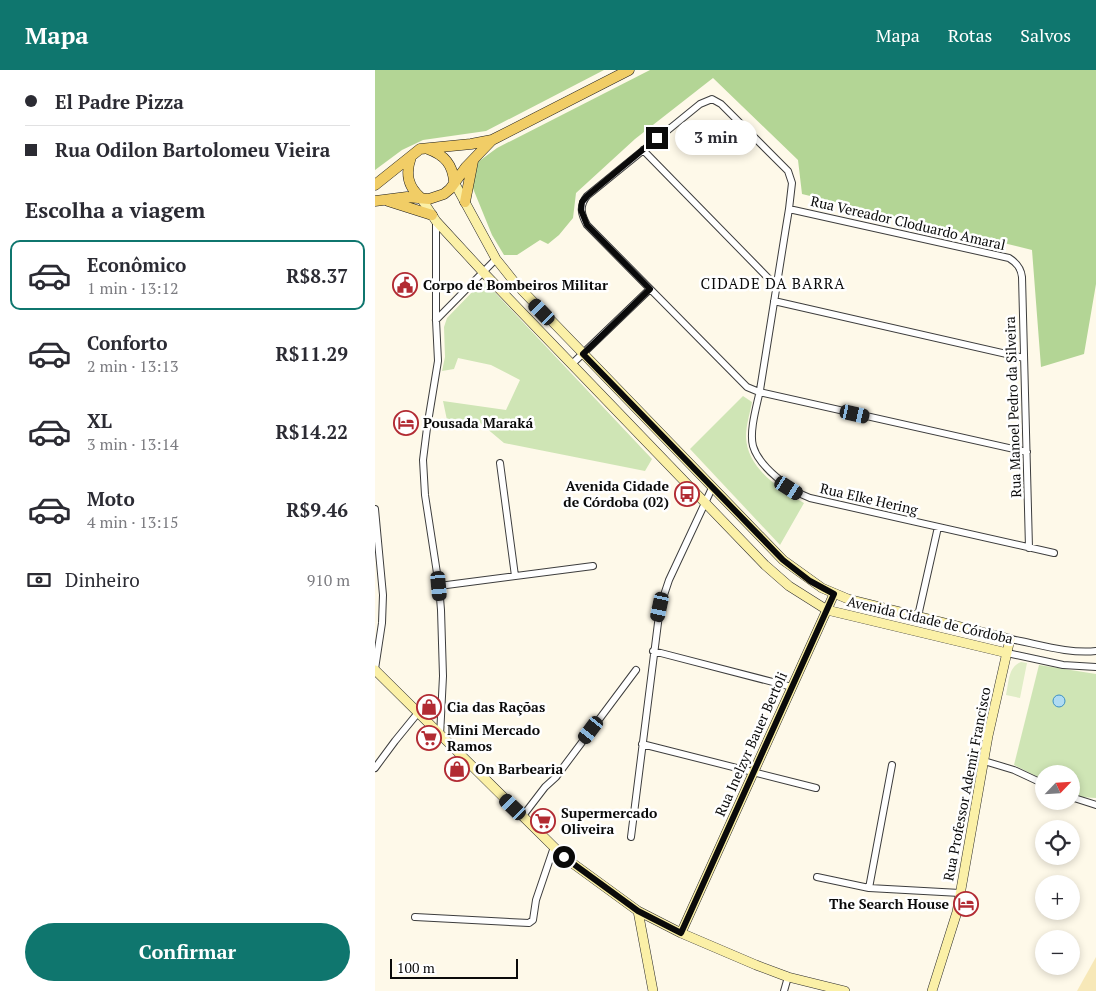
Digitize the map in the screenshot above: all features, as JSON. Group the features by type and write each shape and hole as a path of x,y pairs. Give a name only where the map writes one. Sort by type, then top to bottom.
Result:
{"main road":[{"path":"380,201 407,197 429,199 444,194 474,157 492,140 629,70"},
{"path":"375,185 415,152 427,148 449,147 492,140"},
{"path":"427,148 435,151 449,162 454,171 455,182"},
{"path":"411,157 407,174 412,189 421,198"},
{"path":"465,202 469,172 474,157"},
{"path":"380,201 434,218"}],"street":[{"name":"Rua Elke Hering","path":"643,150 700,104 712,100 721,104 791,176 792,188 789,209 752,436 753,448 765,465 789,488 800,494 822,501 1054,553"},
{"path":"776,286 643,150 582,202 581,210 587,225 742,383 753,390 1027,452"},
{"name":"Avenida Cidade de Córdoba","path":"455,182 496,259 515,284 783,560 810,581 834,594 863,603 1063,650 1079,652 1096,651"},
{"name":"Avenida Cidade de Córdoba","path":"421,198 434,218 483,272 779,578 803,596 827,610 1063,665 1096,667"},
{"name":"Rua Vereador Cloduardo Amaral","path":"789,209 1009,258 1019,266"},
{"path":"434,218 438,360 427,428 423,474 439,586 443,676 440,736"},
{"path":"436,320 496,259"},
{"name":"Rua Manoel Pedro da Silveira","path":"1019,266 1022,277 1025,358 1029,548"},
{"path":"572,364 650,289"},
{"path":"774,301 1025,358"},
{"path":"499,464 515,576"},
{"path":"631,837 657,620 664,593 712,488"},
{"path":"375,509 383,595 382,623 375,670 417,714 554,847 576,866 638,911 681,933 788,977 845,991"},
{"path":"918,616 938,527"},
{"path":"439,586 593,566"},
{"name":"Rua Inelzyr Bauer Bertoli","path":"681,933 834,594"},
{"name":"Rua Professor Ademir Francisco","path":"932,991 953,928 984,762 1010,638"},
{"path":"653,651 792,687"},
{"path":"523,817 545,787 556,777 636,670"},
{"path":"375,768 417,714"},
{"path":"642,744 816,788"},
{"path":"984,762 1014,770 1035,780"},
{"path":"869,888 892,765"},
{"path":"1080,800 1096,805"},
{"path":"415,917 529,923 533,920 536,900 554,847"},
{"path":"817,877 869,888 960,893"},
{"path":"638,911 653,991"},
{"path":"784,991 788,977"}],"green space":[{"path":"375,70 604,70 486,131 423,140 402,150 375,170"},
{"path":"650,70 1096,70 1096,284 1084,354 1041,367 1032,250 802,194 798,160 713,78 635,139 576,193 573,218 559,235 548,244 540,240 517,255 504,255 492,235 472,186 478,162 497,148"},
{"path":"486,283 652,459 645,471 504,443 479,422 447,420 443,401 506,410 520,380 491,365 458,358 454,369 442,371 445,357 444,327 447,318 479,285"},
{"path":"743,396 752,402 746,437 752,458 758,468 775,484 804,503 780,545 690,449"},
{"path":"1021,662 1027,663 1020,698 1006,695 1011,671"},
{"path":"1039,665 1096,674 1096,798 1080,797 1080,765 1035,765 1035,776 1014,765"}],"sand":[{"path":"1096,957 1096,991 1077,991"}],"water":[{"path":"1059,695 1065,701 1059,707 1053,701"}],"place":[{"name":"Corpo de Bombeiros Militar","path":"405,285"},
{"name":"Pousada Maraká","path":"406,423"},
{"name":"Avenida Cidade de Córdoba (02)","path":"687,494"},
{"name":"Cia das Raçõas","path":"429,707"},
{"name":"Mini Mercado Ramos","path":"429,738"},
{"name":"On Barbearia","path":"457,769"},
{"name":"Supermercado Oliveira","path":"543,821"},
{"name":"The Search House","path":"966,904"}],"district":[{"name":"CIDADE DA BARRA","path":"773,284"}],"route":[{"path":"564,857 638,911 681,933 834,594 810,581 783,560 583,354 650,289 587,225 581,210 582,202 657,138"}]}
